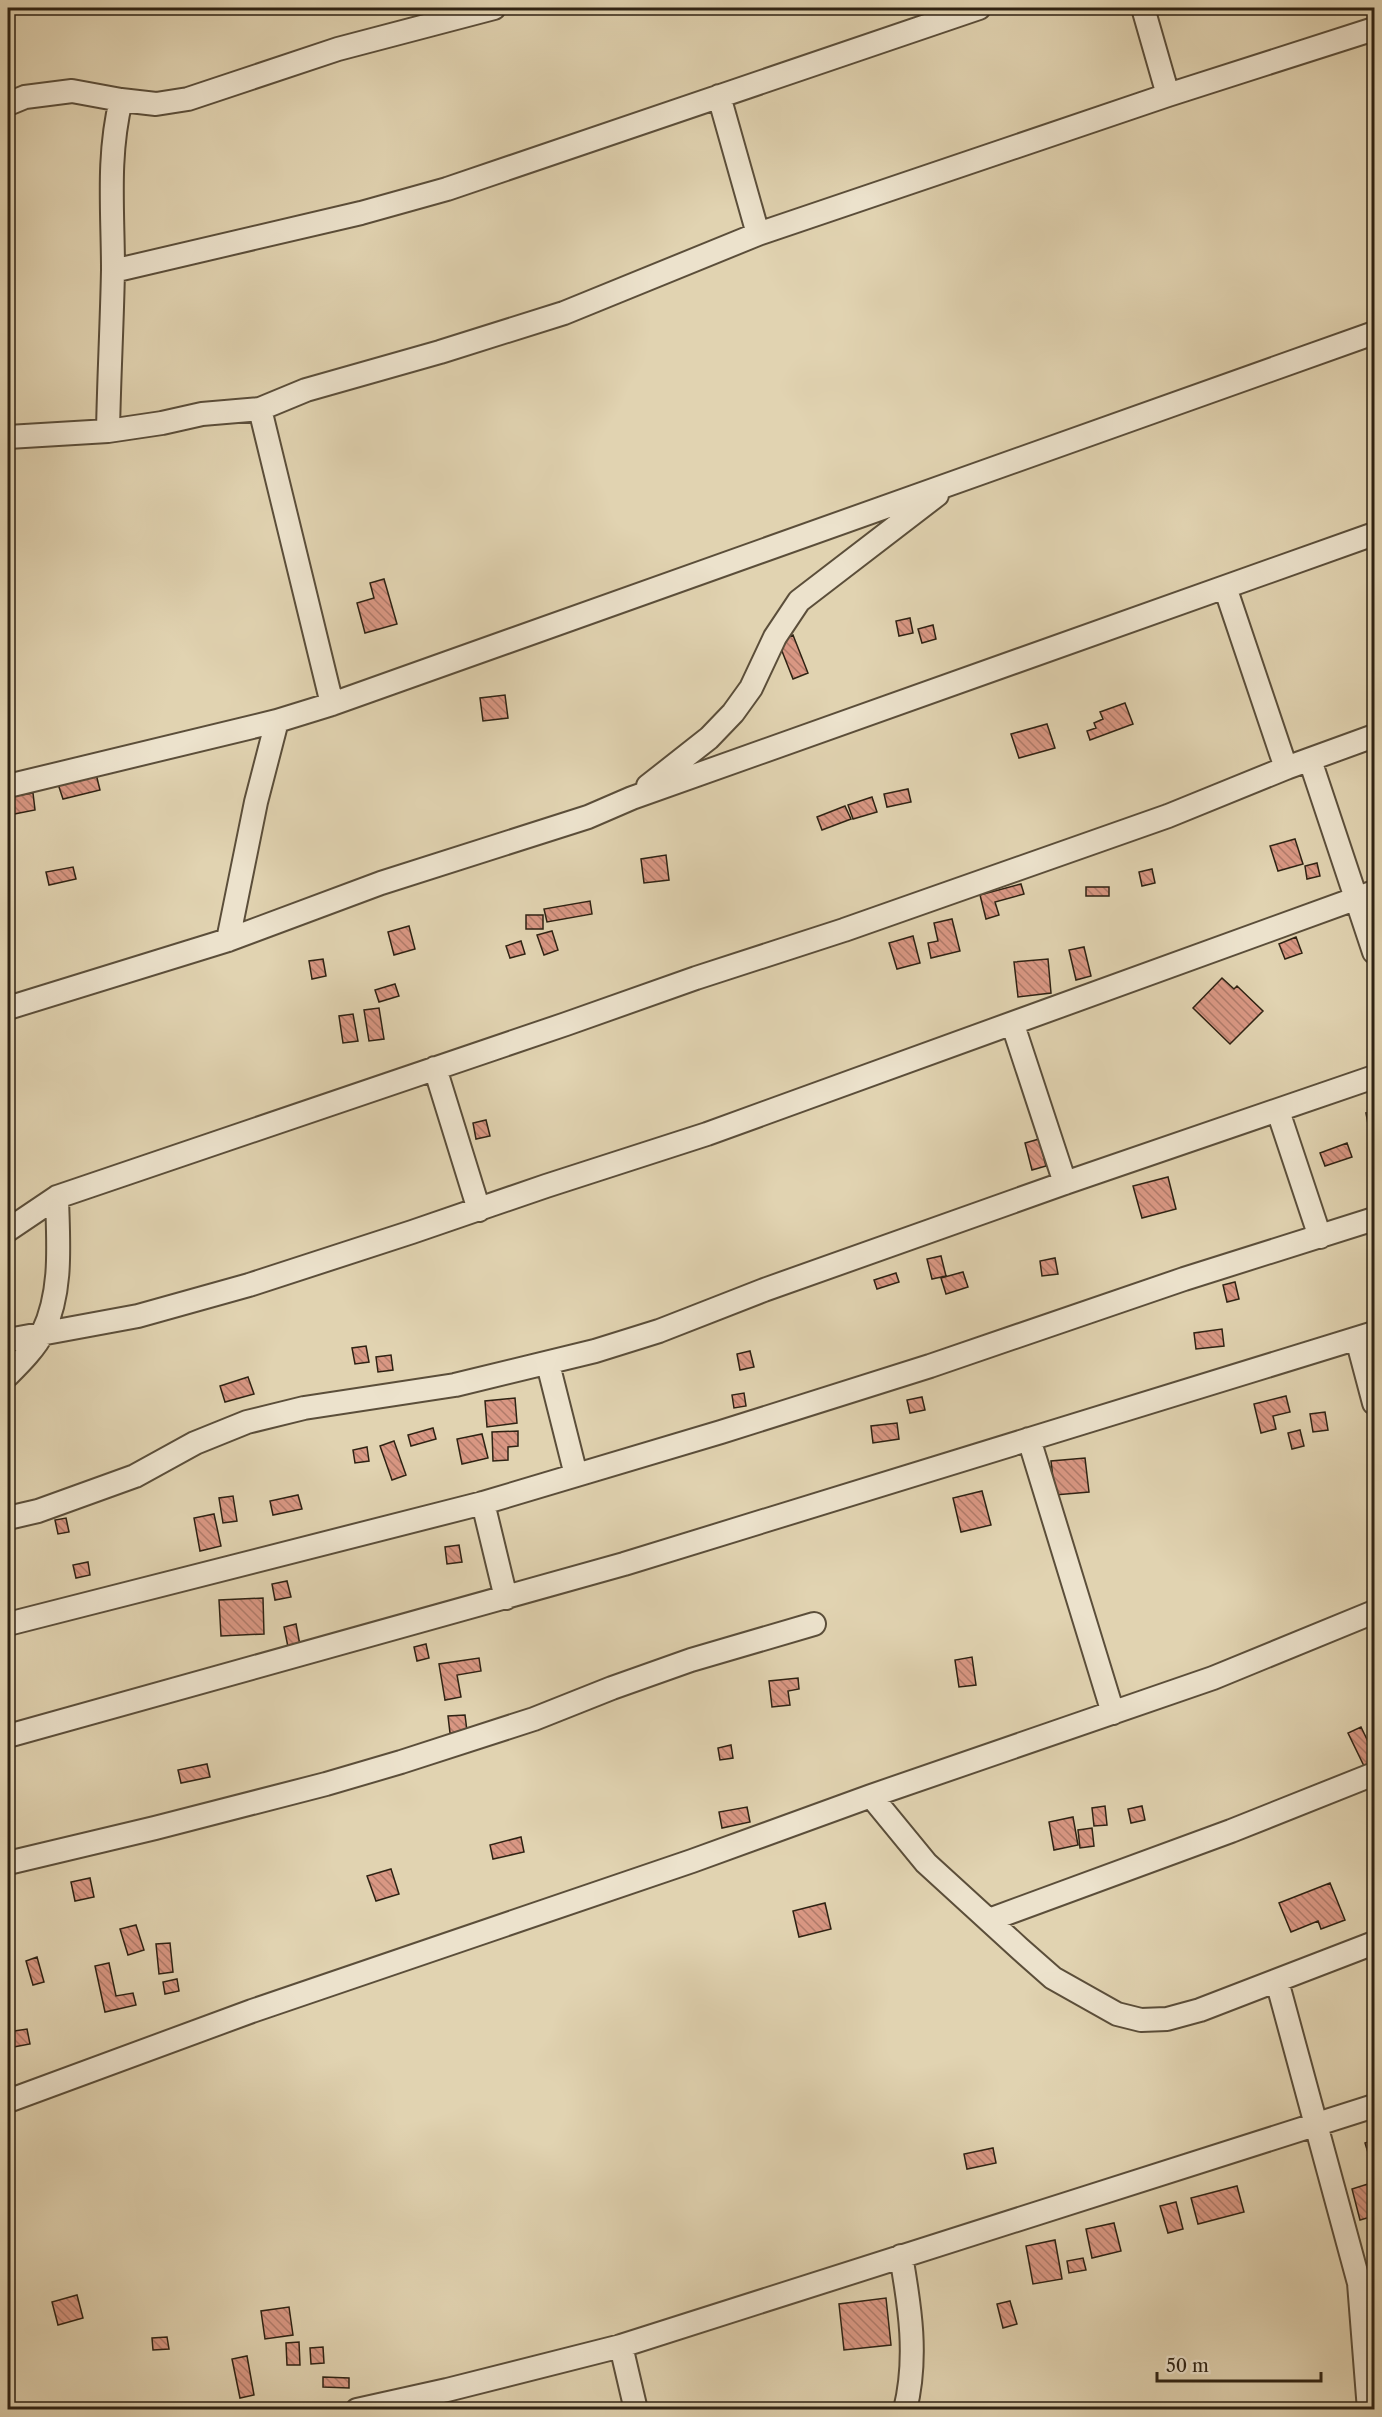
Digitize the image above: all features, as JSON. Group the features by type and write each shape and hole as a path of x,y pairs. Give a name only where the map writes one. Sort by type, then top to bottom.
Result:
{"street":[{"path":"8,104 35,94 72,90 121,100 156,104 188,99 338,50 494,8"},
{"path":"112,271 362,213 447,189 979,8"},
{"path":"1143,8 1168,95"},
{"path":"8,437 108,431 202,414 260,409 306,390 564,313 758,234 1168,95 1374,29"},
{"path":"719,96 758,234"},
{"path":"108,431 112,271 111,157 121,100"},
{"path":"8,786 277,721 332,704 1374,333"},
{"path":"260,409 332,704"},
{"path":"633,798 708,738 733,713 751,688 767,660 775,637 799,601 955,481"},
{"path":"8,1008 228,940 381,883 588,817 633,798 1374,534"},
{"path":"1225,586 1286,768"},
{"path":"228,940 256,802 277,721"},
{"path":"8,1230 57,1197 696,978 900,911 1168,816 1286,768 1374,736"},
{"path":"1310,759 1366,895 1374,952"},
{"path":"8,1340 128,1318 207,1297 479,1210 707,1134 1013,1025 1366,895"},
{"path":"1013,1025 1065,1183"},
{"path":"435,1068 479,1210"},
{"path":"8,1518 38,1511 135,1476 195,1443 247,1422 304,1408 455,1385 595,1352 1065,1183 1374,1077"},
{"path":"1278,1111 1320,1237"},
{"path":"8,1376 43,1333 52,1301 58,1266 57,1197"},
{"path":"8,1624 483,1503 919,1369 1184,1279 1374,1219"},
{"path":"8,1736 506,1598 790,1514 1366,1336 1374,1403"},
{"path":"548,1364 576,1475"},
{"path":"1029,1439 1113,1713"},
{"path":"483,1503 506,1598"},
{"path":"8,2102 252,2011 692,1861 871,1796 1213,1678 1374,1612"},
{"path":"8,1863 66,1851 358,1774 534,1719 691,1660 814,1624"},
{"path":"989,1920 1231,1831 1374,1774"},
{"path":"871,1796 926,1863 1053,1978 1117,2014 1141,2020 1167,2019 1200,2010 1374,1943"},
{"path":"1277,1981 1359,2283 1369,2409"},
{"path":"357,2409 447,2390 621,2346 1374,2106"},
{"path":"901,2256 912,2334 905,2409"},
{"path":"621,2346 636,2409"}],"building":[{"path":"384,579 397,624 365,633 357,603 374,598 370,583"},
{"path":"910,618 913,633 899,636 896,621"},
{"path":"933,625 936,639 922,643 918,629"},
{"path":"793,635 808,673 793,679 778,641"},
{"path":"505,695 508,718 483,721 480,698"},
{"path":"1125,703 1133,724 1090,740 1087,731 1096,728 1094,723 1103,719 1100,712"},
{"path":"1047,724 1055,748 1019,758 1011,734"},
{"path":"96,774 100,790 63,799 58,784"},
{"path":"908,789 911,802 887,807 884,794"},
{"path":"33,793 35,810 9,815 8,797"},
{"path":"872,797 877,812 853,819 848,805"},
{"path":"845,806 851,819 822,830 817,817"},
{"path":"1295,839 1303,864 1278,871 1270,846"},
{"path":"666,855 669,880 644,883 641,859"},
{"path":"1317,863 1320,876 1307,879 1305,866"},
{"path":"73,867 76,879 49,885 46,872"},
{"path":"1152,869 1155,883 1142,886 1139,872"},
{"path":"1021,884 1024,894 995,902 999,915 986,919 980,895"},
{"path":"1086,887 1109,887 1109,896 1086,896"},
{"path":"590,901 592,914 547,922 544,909"},
{"path":"526,915 543,915 543,929 526,929"},
{"path":"952,919 960,951 931,958 928,943 938,941 934,923"},
{"path":"409,926 415,949 394,955 388,932"},
{"path":"552,931 558,950 544,955 537,935"},
{"path":"913,936 920,963 897,969 889,943"},
{"path":"1296,937 1302,953 1285,959 1279,944"},
{"path":"521,941 525,954 510,958 506,946"},
{"path":"1084,947 1091,976 1076,980 1069,950"},
{"path":"323,959 326,976 312,979 309,961"},
{"path":"1048,959 1051,993 1018,997 1014,962"},
{"path":"1222,978 1234,989 1237,986 1263,1011 1230,1044 1193,1008"},
{"path":"395,984 399,996 379,1002 375,990"},
{"path":"379,1008 384,1039 369,1041 364,1010"},
{"path":"353,1014 358,1041 343,1043 339,1016"},
{"path":"1374,1112 1374,1146 1372,1147 1366,1113"},
{"path":"486,1120 490,1136 476,1139 473,1123"},
{"path":"1039,1139 1046,1166 1032,1170 1025,1143"},
{"path":"1347,1143 1352,1157 1325,1166 1320,1153"},
{"path":"1168,1177 1176,1209 1142,1218 1133,1186"},
{"path":"941,1256 946,1276 932,1279 927,1259"},
{"path":"1055,1258 1058,1274 1042,1276 1040,1261"},
{"path":"963,1272 968,1287 946,1294 941,1278"},
{"path":"896,1273 899,1282 877,1289 874,1280"},
{"path":"1235,1282 1239,1299 1227,1302 1223,1285"},
{"path":"1222,1329 1224,1346 1196,1349 1194,1333"},
{"path":"366,1346 369,1362 355,1364 352,1348"},
{"path":"750,1351 754,1367 740,1370 737,1354"},
{"path":"391,1355 393,1370 378,1372 376,1357"},
{"path":"248,1377 254,1394 225,1402 220,1386"},
{"path":"744,1393 746,1406 734,1408 732,1395"},
{"path":"1286,1396 1290,1412 1273,1416 1276,1429 1261,1433 1254,1404"},
{"path":"922,1397 925,1410 910,1413 907,1400"},
{"path":"515,1398 517,1423 487,1427 485,1401"},
{"path":"1325,1412 1328,1430 1313,1432 1310,1414"},
{"path":"897,1423 899,1439 873,1443 871,1426"},
{"path":"433,1428 436,1439 411,1446 408,1435"},
{"path":"1300,1430 1304,1446 1292,1449 1288,1433"},
{"path":"518,1431 518,1446 508,1447 508,1460 493,1461 492,1432"},
{"path":"482,1434 488,1458 462,1464 457,1439"},
{"path":"394,1441 406,1475 392,1480 380,1446"},
{"path":"367,1447 369,1461 355,1463 353,1450"},
{"path":"1085,1458 1089,1492 1055,1495 1051,1461"},
{"path":"982,1491 991,1525 961,1532 953,1498"},
{"path":"298,1495 302,1509 273,1515 270,1501"},
{"path":"233,1496 237,1521 223,1523 219,1498"},
{"path":"214,1514 221,1546 200,1551 194,1518"},
{"path":"66,1518 69,1532 58,1534 55,1520"},
{"path":"459,1545 462,1562 447,1564 445,1547"},
{"path":"88,1562 90,1575 76,1578 73,1565"},
{"path":"287,1581 291,1597 275,1600 272,1584"},
{"path":"263,1598 264,1634 221,1636 219,1600"},
{"path":"296,1624 300,1645 288,1647 284,1627"},
{"path":"426,1644 429,1658 417,1661 414,1647"},
{"path":"972,1657 976,1685 959,1687 955,1660"},
{"path":"479,1658 481,1671 457,1675 461,1697 445,1700 439,1664"},
{"path":"798,1678 799,1689 788,1691 790,1705 772,1707 769,1681"},
{"path":"465,1715 467,1731 450,1733 448,1716"},
{"path":"1361,1727 1374,1754 1374,1761 1364,1766 1348,1733"},
{"path":"731,1745 733,1758 720,1760 718,1748"},
{"path":"207,1764 210,1777 181,1783 178,1770"},
{"path":"1105,1806 1107,1825 1094,1826 1092,1808"},
{"path":"1142,1806 1145,1820 1131,1823 1128,1809"},
{"path":"747,1807 750,1822 722,1828 719,1812"},
{"path":"1073,1817 1078,1845 1054,1850 1049,1822"},
{"path":"1092,1828 1094,1846 1080,1848 1078,1830"},
{"path":"521,1837 524,1852 493,1859 490,1845"},
{"path":"391,1869 399,1894 376,1901 367,1876"},
{"path":"90,1878 94,1897 75,1901 71,1882"},
{"path":"1330,1883 1345,1920 1321,1929 1318,1921 1291,1932 1279,1903"},
{"path":"825,1903 831,1929 799,1937 793,1911"},
{"path":"136,1925 144,1950 128,1955 120,1929"},
{"path":"170,1943 173,1972 159,1974 156,1944"},
{"path":"37,1957 44,1982 33,1985 26,1961"},
{"path":"109,1963 116,1996 133,1993 136,2005 105,2012 95,1966"},
{"path":"177,1979 179,1991 165,1994 163,1982"},
{"path":"27,2029 30,2044 8,2048 8,2032"},
{"path":"1374,2140 1374,2155 1369,2156 1365,2143"},
{"path":"993,2148 996,2163 967,2169 964,2154"},
{"path":"1374,2182 1374,2216 1360,2220 1352,2189"},
{"path":"1237,2186 1244,2212 1198,2224 1191,2198"},
{"path":"1176,2202 1183,2229 1168,2233 1160,2206"},
{"path":"1114,2223 1121,2251 1092,2258 1086,2229"},
{"path":"1055,2240 1062,2279 1033,2284 1026,2246"},
{"path":"1083,2258 1086,2270 1069,2273 1067,2261"},
{"path":"77,2295 83,2318 58,2325 52,2302"},
{"path":"886,2298 891,2345 844,2350 839,2304"},
{"path":"1010,2301 1017,2324 1003,2328 997,2304"},
{"path":"289,2307 293,2335 265,2339 261,2311"},
{"path":"167,2337 169,2349 153,2350 152,2338"},
{"path":"299,2342 300,2365 287,2365 286,2343"},
{"path":"323,2347 324,2363 311,2364 310,2348"},
{"path":"247,2356 254,2395 240,2398 232,2359"},
{"path":"323,2377 349,2378 349,2388 323,2387"}]}
